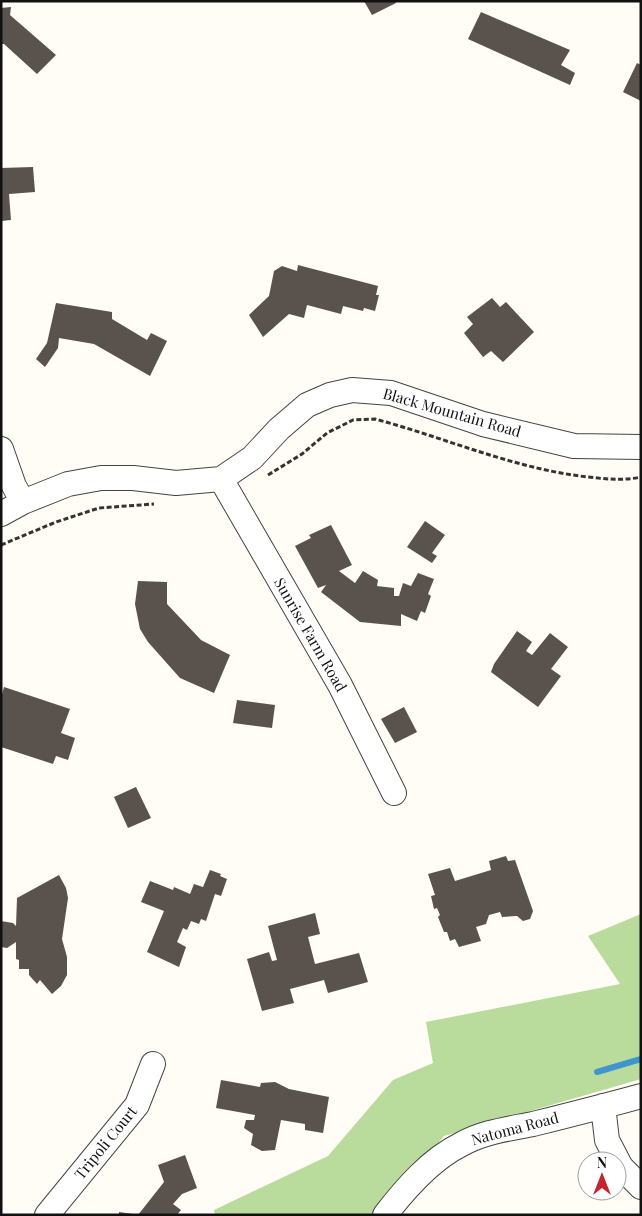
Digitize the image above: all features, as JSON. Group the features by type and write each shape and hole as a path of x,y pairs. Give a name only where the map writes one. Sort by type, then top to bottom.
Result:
{"street":[{"name":"Black Mountain Road","path":"1,514 23,502 68,484 101,478 133,478 176,483 221,479 252,458 279,429 307,405 330,395 352,390 391,393 483,424 574,446 641,447"},
{"path":"1,449 14,486 23,502"},
{"name":"Sunrise Farm Road","path":"221,479 340,684 394,793"},
{"name":"Tripoli Court","path":"47,1215 137,1105 153,1064"},
{"name":"Natoma Road","path":"385,1215 410,1184 460,1145 496,1131 641,1096"},
{"path":"603,1106 608,1140 621,1166 641,1187"}],"path":[{"path":"263,479 302,454 327,433 353,420 375,419 517,463 569,475 624,480 641,477"},
{"path":"1,545 56,522 99,508 158,504"}],"green space":[{"path":"641,914 641,1079 444,1136 380,1215 215,1215 214,1210 328,1156 393,1080 433,1063 426,1022 620,984 588,936"}],"building":[{"path":"364,1 395,1 396,3 372,15"},
{"path":"11,7 10,15 56,55 37,74 4,44 1,44 1,8"},
{"path":"481,12 570,50 561,65 575,73 570,85 468,39"},
{"path":"637,63 641,65 641,101 623,92"},
{"path":"33,167 35,192 9,194 11,220 1,221 1,168"},
{"path":"298,265 378,286 376,295 379,295 375,311 364,308 363,311 343,306 341,314 307,305 304,318 289,314 263,337 249,315 269,296 274,271 282,266 297,271"},
{"path":"492,298 500,307 506,302 534,332 503,362 491,351 483,357 464,333 473,324 467,317"},
{"path":"56,303 112,312 112,319 147,340 151,333 167,341 150,376 94,344 59,338 58,348 45,367 36,359 47,343"},
{"path":"425,521 445,535 432,553 437,556 432,563 407,547"},
{"path":"331,525 352,565 339,571 355,583 363,571 378,580 377,586 394,588 394,596 399,596 403,583 411,586 418,573 434,579 428,594 431,596 425,613 421,611 417,621 401,614 401,626 360,622 321,592 326,585 318,588 295,546 311,538 309,535"},
{"path":"138,581 167,582 167,604 201,640 230,655 214,693 180,678 148,642 140,629 135,604"},
{"path":"517,631 532,642 526,651 532,655 550,633 568,647 551,669 561,676 538,707 491,672 494,664"},
{"path":"4,687 70,709 61,733 75,738 68,760 56,756 53,764 1,747 1,698"},
{"path":"237,700 275,705 272,728 233,723"},
{"path":"404,707 417,732 395,743 381,719"},
{"path":"136,787 151,818 128,828 114,797"},
{"path":"506,856 508,861 515,860 533,911 530,919 523,921 517,916 502,917 500,912 489,915 486,924 476,927 481,941 459,947 455,939 450,941 447,932 444,932 438,917 440,915 437,908 434,909 431,896 435,895 428,874 450,868 455,881 491,870 489,861"},
{"path":"210,870 221,874 220,876 227,879 221,896 215,894 206,921 201,919 199,924 191,921 187,930 183,928 177,942 186,947 179,967 147,952 164,911 141,902 150,881 173,890 174,887 190,894 194,884 203,887"},
{"path":"59,875 66,888 68,898 62,939 67,957 67,975 61,986 52,994 40,980 37,984 29,975 29,969 19,969 19,960 16,959 16,942 7,948 1,947 1,921 13,923 16,926 17,898"},
{"path":"315,913 320,934 308,937 315,964 359,953 368,982 328,993 324,980 290,989 294,1003 262,1011 247,959 269,952 272,961 277,960 268,926"},
{"path":"221,1080 260,1087 261,1083 275,1082 289,1089 329,1097 323,1133 305,1130 305,1124 281,1120 275,1150 262,1151 251,1145 253,1134 244,1128 246,1120 254,1120 255,1115 216,1108"},
{"path":"185,1155 197,1188 182,1194 173,1204 181,1210 177,1215 138,1215 164,1182 158,1165"},
{"path":"119,1212 133,1214 133,1215 119,1215"}],"waterway":[{"path":"597,1072 641,1059"}]}
